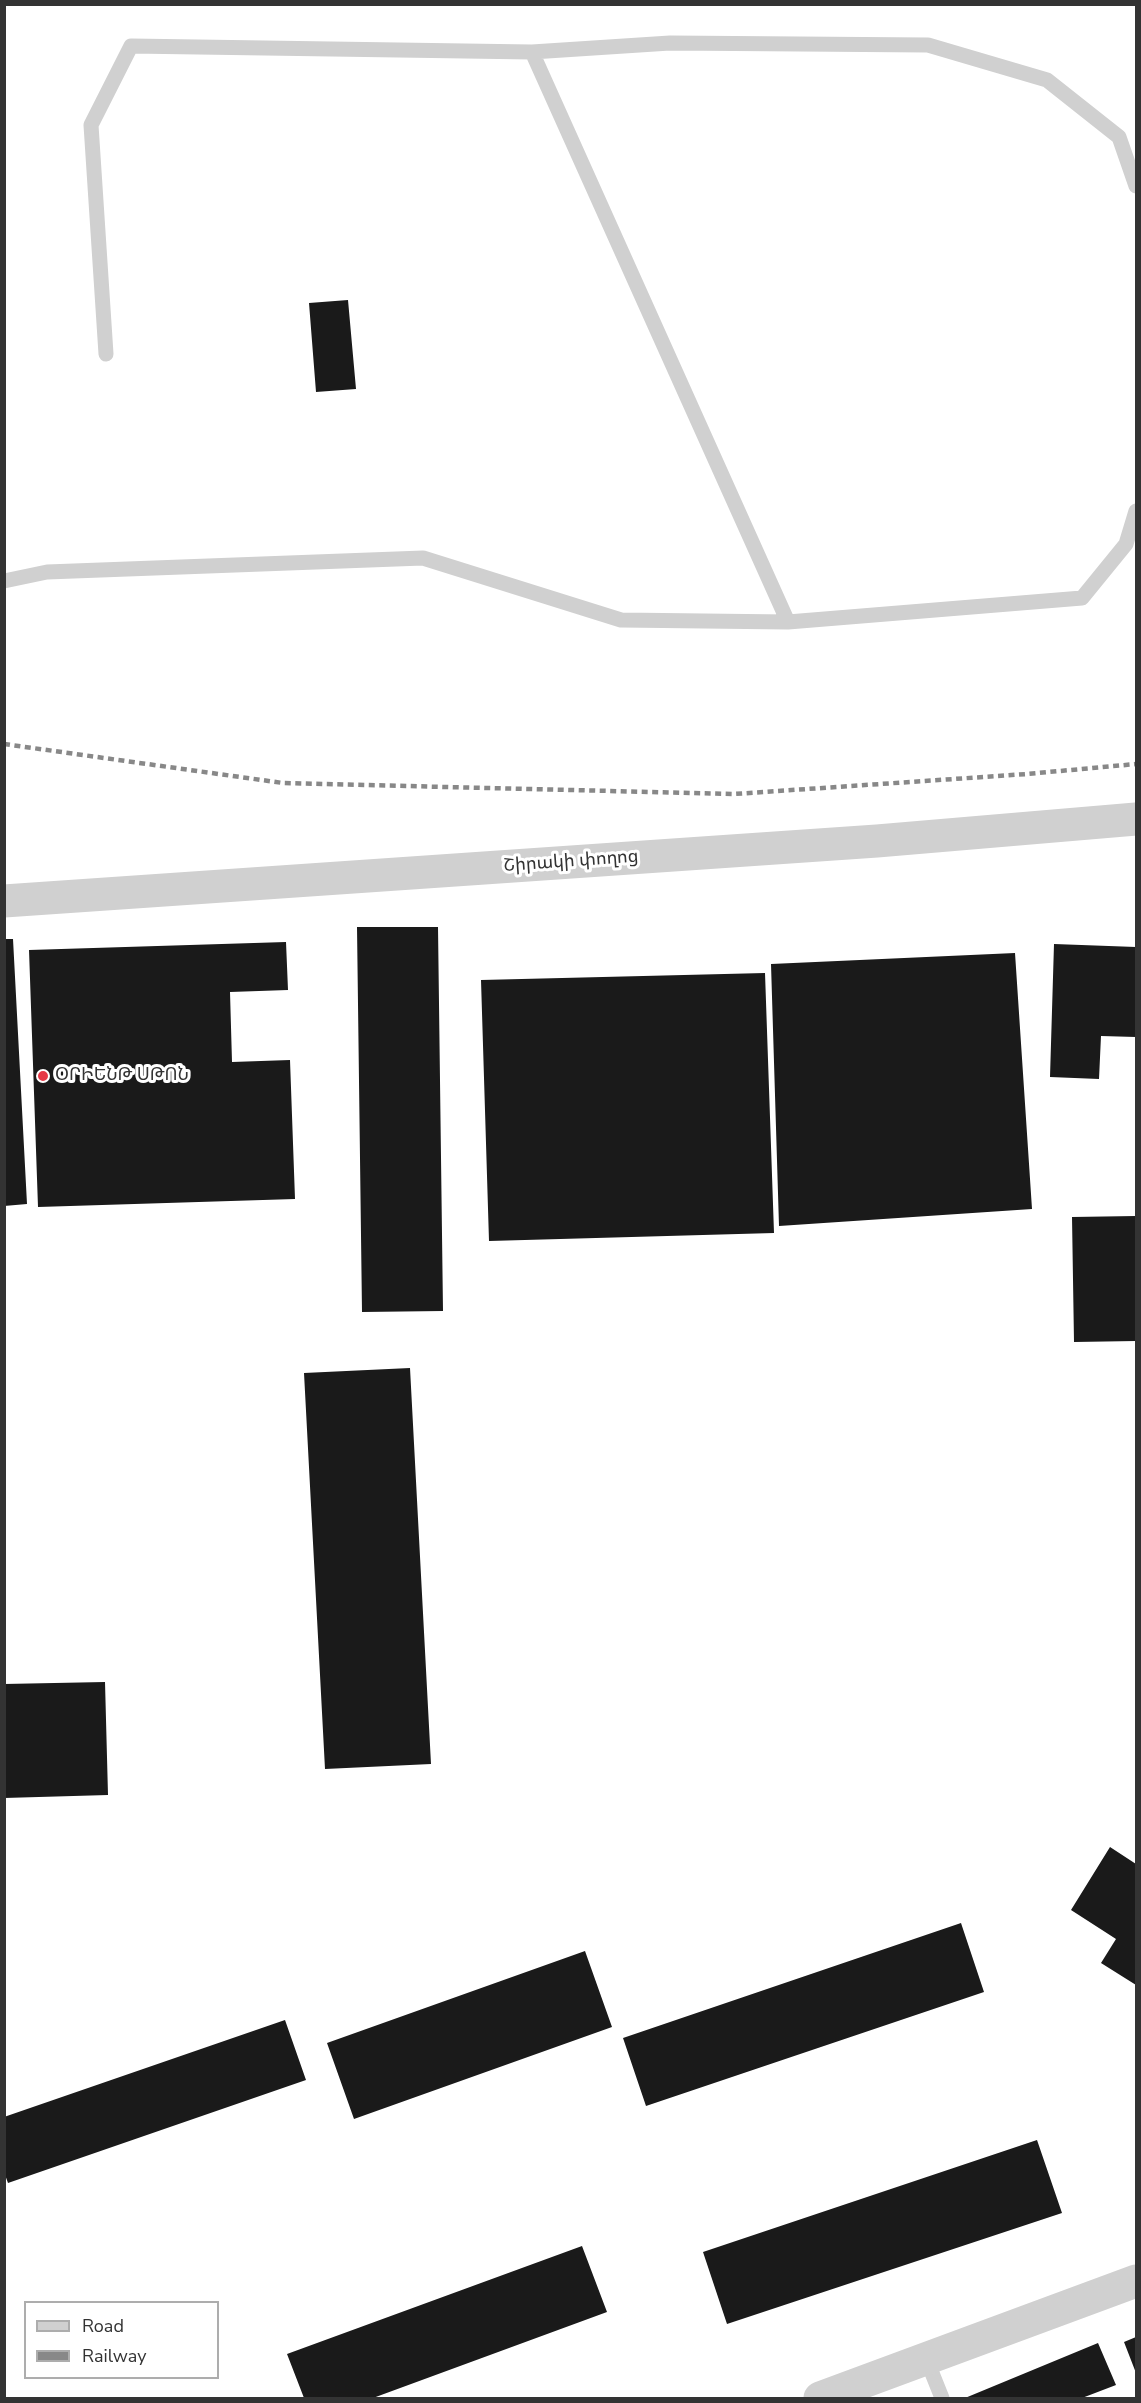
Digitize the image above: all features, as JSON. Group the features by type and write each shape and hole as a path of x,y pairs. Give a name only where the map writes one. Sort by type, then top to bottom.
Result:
{"street":[{"name":"Շիրակի փողոց","path":"4,901 865,842 1137,819"},
{"path":"820,2398 1137,2281"}],"lane":[{"path":"106,354 92,125 131,46 532,52 670,43 928,45 1047,80 1119,136 1137,186"},
{"path":"532,52 788,622"},
{"path":"4,580 47,572 423,558 621,620 788,622 1082,598 1126,544 1137,512"},
{"path":"926,2358 942,2398"}],"building":[{"path":"348,300 356,389 316,392 309,303"},
{"path":"357,927 438,927 443,1311 362,1312"},
{"path":"4,939 13,939 27,1204 4,1206"},
{"path":"286,942 288,990 230,992 232,1062 290,1060 295,1199 38,1207 29,950"},
{"path":"1054,944 1136,947 1136,1037 1101,1036 1099,1079 1050,1077"},
{"path":"1015,953 1032,1209 779,1226 771,964"},
{"path":"765,973 774,1233 489,1241 481,980"},
{"path":"1136,1216 1136,1341 1074,1342 1072,1217"},
{"path":"410,1368 431,1764 325,1769 304,1373"},
{"path":"105,1682 108,1795 4,1798 4,1684"},
{"path":"1110,1847 1136,1864 1136,1985 1101,1963 1116,1939 1071,1910"},
{"path":"961,1923 984,1992 646,2106 623,2038"},
{"path":"585,1951 612,2027 354,2119 327,2043"},
{"path":"285,2020 306,2080 8,2183 4,2172 4,2117"},
{"path":"1037,2140 1062,2213 727,2324 703,2252"},
{"path":"582,2246 607,2312 373,2398 304,2398 287,2354"},
{"path":"1136,2337 1136,2373 1124,2342"},
{"path":"1098,2343 1116,2385 1082,2398 965,2398"}],"railway":[{"path":"4,744 283,783 734,794 1027,774 1136,764"}],"place":[{"name":"ՕՐԻԵՆԹ ՍԹՈՆ","path":"43,1076"}]}
